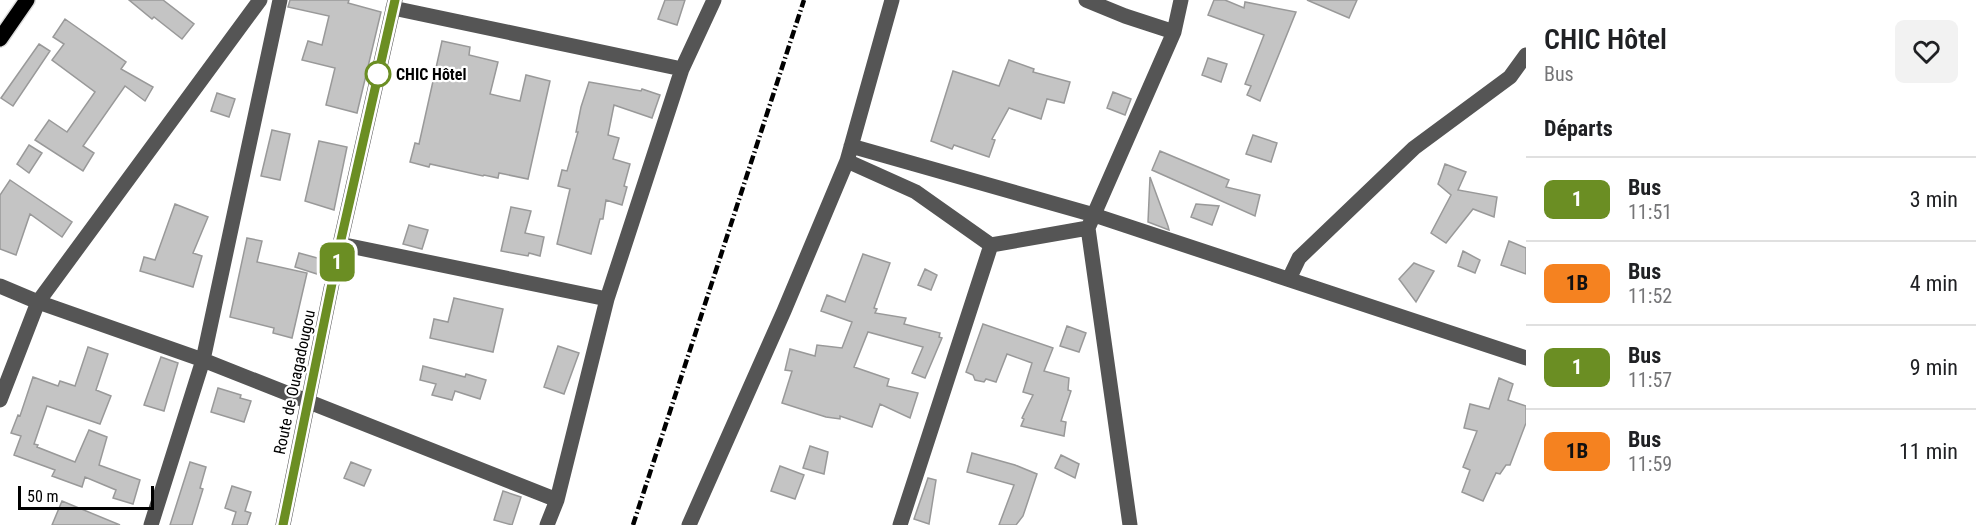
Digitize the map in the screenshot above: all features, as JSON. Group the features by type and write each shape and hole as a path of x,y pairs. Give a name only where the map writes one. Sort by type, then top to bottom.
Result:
{"main road":[{"path":"0,39 27,0"}],"street":[{"path":"0,400 38,302 260,0"},
{"path":"151,525 204,360 280,0"},
{"path":"547,525 557,500 607,299 682,69 714,0"},
{"path":"692,524 849,153 892,0"},
{"path":"1086,0 1174,32"},
{"path":"1130,525 1091,221 1174,32 1181,0"},
{"path":"394,4 682,69"},
{"name":"Route de Ouagadougou","path":"283,525 340,244 394,4"},
{"path":"1289,279 1299,258 1414,148 1510,77 1526,55"},
{"path":"849,153 1289,279 1526,358"},
{"path":"849,153 916,192 991,245 1091,221"},
{"path":"340,244 607,299"},
{"path":"900,525 991,245"},
{"path":"0,286 38,302 204,360 557,500"}],"building":[{"path":"129,0 163,0 194,24 182,39"},
{"path":"290,0 349,0 348,3 381,12 357,113 326,105 335,68 302,60 308,41 322,45 329,16 288,7"},
{"path":"665,0 685,0 677,25 658,19"},
{"path":"1214,0 1225,0 1244,8 1245,2 1296,12 1260,101 1247,95 1251,86 1245,84 1264,35 1208,15"},
{"path":"1307,0 1357,0 1349,18"},
{"path":"65,19 126,62 121,69 153,87 145,101 125,86 83,146 94,153 83,171 35,140 49,120 67,132 95,92 52,60 64,44 53,37"},
{"path":"442,41 470,47 469,55 498,62 490,94 520,101 526,75 550,81 528,179 499,173 498,178 483,176 430,164 429,167 410,162 415,143 419,144"},
{"path":"39,44 50,51 13,106 1,98"},
{"path":"1208,58 1227,64 1221,82 1202,75"},
{"path":"1009,60 1034,69 1033,72 1070,82 1064,103 1047,99 1041,119 1009,108 992,139 995,140 989,157 954,145 952,149 931,141 953,71 999,86"},
{"path":"589,82 641,91 642,89 660,95 652,118 614,105 608,135 619,138 613,159 630,164 624,186 627,187 622,205 606,200 603,219 600,219 591,254 557,244 570,189 558,186 562,170 567,171"},
{"path":"1113,92 1131,99 1125,115 1107,108"},
{"path":"217,93 235,99 229,117 211,111"},
{"path":"272,130 290,134 280,180 261,176"},
{"path":"1253,135 1277,143 1271,162 1246,154"},
{"path":"319,141 347,147 334,210 305,201"},
{"path":"29,145 42,153 29,173 17,164"},
{"path":"1160,151 1229,180 1226,187 1260,195 1255,216 1152,170"},
{"path":"1445,164 1466,172 1458,190 1497,197 1494,217 1473,209 1446,243 1431,233 1451,195 1438,184"},
{"path":"1150,177 1168,226 1169,230 1148,222"},
{"path":"10,180 72,222 62,237 30,214 16,255 0,249 0,195"},
{"path":"175,204 208,217 193,253 202,256 193,287 140,271 144,257 155,260"},
{"path":"1196,204 1219,206 1212,225 1191,217"},
{"path":"511,207 531,211 525,233 544,237 540,256 501,251"},
{"path":"409,225 428,230 422,249 403,244"},
{"path":"247,238 262,241 257,262 307,273 292,338 273,333 274,328 230,317"},
{"path":"1509,241 1526,248 1526,274 1501,265"},
{"path":"1463,251 1480,260 1475,273 1458,266"},
{"path":"299,253 321,259 317,274 295,267"},
{"path":"863,254 890,263 874,308 877,309 875,313 906,318 904,324 940,333 939,337 942,338 925,378 912,373 923,347 868,332 854,367 889,379 887,386 918,393 910,418 880,404 872,427 840,416 840,419 826,417 782,403 792,371 785,370 790,349 815,356 817,345 842,348 852,322 821,311 827,295 845,302"},
{"path":"1414,263 1434,271 1416,302 1399,279"},
{"path":"925,269 937,275 931,290 918,285"},
{"path":"454,298 503,309 493,352 430,338 434,319 448,322"},
{"path":"983,324 1053,348 1044,371 1069,378 1068,390 1071,391 1061,421 1066,422 1064,436 1021,426 1024,419 1022,418 1033,395 1023,392 1032,363 1007,354 996,382 986,379 984,382 975,380 973,375 966,372"},
{"path":"1067,326 1086,333 1079,352 1060,346"},
{"path":"558,346 579,353 564,394 544,387"},
{"path":"88,347 108,354 96,390 111,396 100,424 47,406 34,444 75,462 89,430 107,437 99,465 140,480 133,504 113,498 116,490 85,477 82,487 52,476 55,470 14,455 21,436 11,433 18,415 20,416 33,377 58,386 60,381 75,386"},
{"path":"161,357 178,363 164,411 144,405"},
{"path":"423,366 486,380 480,399 455,391 452,400 432,395 436,384 420,380"},
{"path":"1499,378 1513,384 1508,400 1526,406 1526,423 1510,465 1506,465 1500,474 1496,473 1483,501 1462,492 1470,470 1463,467 1477,431 1464,428 1470,404 1489,409"},
{"path":"218,388 241,395 240,398 251,401 244,422 211,412"},
{"path":"810,446 828,452 824,474 803,468"},
{"path":"972,453 1015,465 1037,474 1023,516 1016,525 999,525 1014,485 967,472"},
{"path":"1061,455 1079,464 1075,478 1055,468"},
{"path":"190,462 206,467 200,488 203,489 192,525 170,525"},
{"path":"351,462 371,470 364,486 344,478"},
{"path":"780,466 804,475 795,499 771,491"},
{"path":"928,478 936,480 929,524 914,519"},
{"path":"232,486 251,492 245,511 251,513 247,525 232,525 236,512 225,508"},
{"path":"503,491 521,497 512,525 494,520"},
{"path":"62,501 120,525 52,525"}],"railway":[{"path":"633,525 804,0"}],"bus line":[{"name":"1","path":"283,525 340,244 395,0"}],"place":[{"name":"CHIC Hôtel","path":"378,74"}]}
